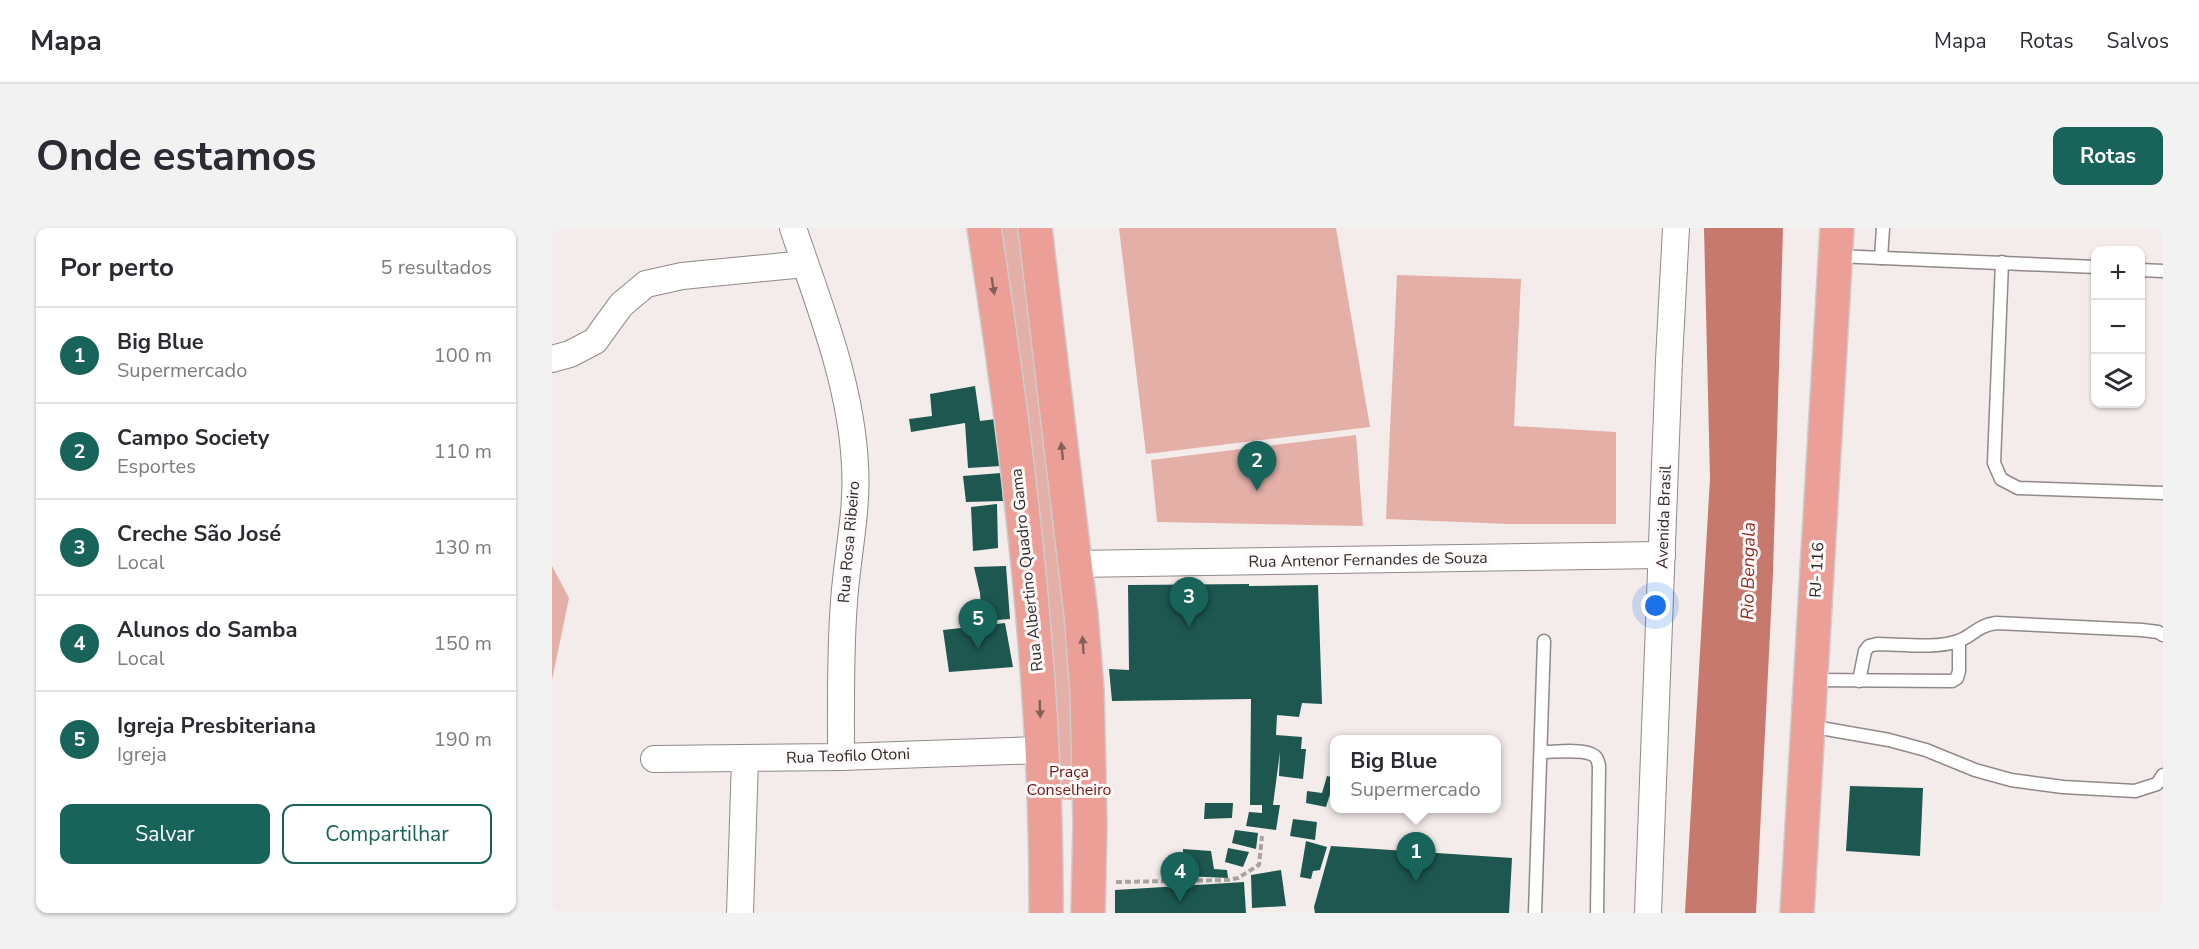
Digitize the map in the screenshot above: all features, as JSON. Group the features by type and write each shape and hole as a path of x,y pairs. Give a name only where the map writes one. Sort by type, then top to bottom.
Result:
{"main road":[{"name":"Rua Albertino Quadro Gama","path":"984,228 998,315 1026,545 1040,693 1046,824 1046,913"},
{"path":"1035,228 1081,614 1087,691 1090,824 1088,898"},
{"name":"RJ- 116","path":"1797,913 1836,242"},
{"path":"1046,824 1090,824"}],"street":[{"name":"Rua Rosa Ribeiro","path":"793,228 831,340 849,403 856,467 840,671 841,757"},
{"name":"Avenida Brasil","path":"1648,913 1676,228"},
{"path":"552,359 570,354 595,340 621,306 646,284 682,276 805,264"},
{"name":"Rua Antenor Fernandes de Souza","path":"1074,564 1662,555"},
{"name":"Rua Teofilo Otoni","path":"654,759 841,757 1041,750"},
{"path":"740,913 744,759"}],"lane":[{"path":"1881,258 1883,228"},
{"path":"1836,242 1881,258 2091,267"},
{"path":"2002,262 1994,463 2001,479 2018,488 2163,493"},
{"path":"2145,270 2163,271"},
{"path":"1859,681 1865,651 1869,646 1876,644 1941,645 1959,641 1983,625 1996,623 2142,630 2163,635"},
{"path":"1535,913 1544,640"},
{"path":"1810,680 1952,681 1957,678 1959,671 1959,641"},
{"path":"1808,726 1888,740 1926,750 1975,770 2011,780 2063,787 2135,791 2157,784 2163,775"},
{"path":"1542,752 1581,752 1592,754 1597,758 1599,766 1597,913"}],"path":[{"path":"1088,898 1238,878 1259,865 1262,836"}],"green space":[{"name":"Praça Conselheiro","path":"994,228 1027,228 1089,802 1051,798"},
{"path":"1119,228 1336,228 1370,427 1146,454"},
{"path":"1397,275 1521,279 1514,426 1616,432 1616,524 1509,524 1386,519"},
{"path":"1356,435 1363,526 1157,522 1151,460"},
{"path":"552,566 569,598 552,680"}],"water":[{"name":"Rio Bengala","path":"1704,228 1783,228 1773,573 1756,913 1685,913 1710,478"}],"building":[{"path":"975,386 980,421 996,419 1001,466 968,468 965,423 911,432 909,419 932,416 930,394"},
{"path":"1001,473 1003,501 966,502 963,476"},
{"path":"997,504 998,548 973,551 971,507"},
{"path":"1006,566 1010,619 982,621 980,593 974,567"},
{"path":"1249,584 1249,586 1318,585 1322,704 1302,703 1299,717 1277,715 1276,735 1302,737 1301,749 1306,749 1303,779 1279,776 1280,752 1273,805 1280,805 1276,830 1246,826 1249,812 1262,813 1262,805 1250,805 1251,699 1112,701 1109,669 1129,670 1128,585"},
{"path":"1005,623 1013,667 949,672 943,630"},
{"path":"1327,776 1330,777 1330,794 1326,807 1306,803 1307,791 1322,793"},
{"path":"1850,786 1923,788 1920,856 1846,851"},
{"path":"1205,803 1233,803 1232,818 1204,819"},
{"path":"1293,819 1317,822 1315,840 1290,836"},
{"path":"1235,830 1258,833 1256,849 1232,843"},
{"path":"1306,841 1327,847 1320,870 1313,871 1311,879 1300,877"},
{"path":"1331,846 1512,858 1509,913 1315,913 1314,907"},
{"path":"1228,848 1249,852 1243,867 1225,862"},
{"path":"1183,849 1211,851 1214,869 1227,870 1228,878 1184,876"},
{"path":"1281,870 1286,906 1252,908 1251,875"},
{"path":"1244,882 1246,913 1115,913 1115,890"}],"place":[{"name":"Campo Society","path":"1257,491"},
{"name":"Creche São José","path":"1189,627"},
{"name":"Igreja Presbiteriana","path":"978,649"},
{"name":"Big Blue","path":"1416,882"},
{"name":"Alunos do Samba","path":"1180,902"}]}
